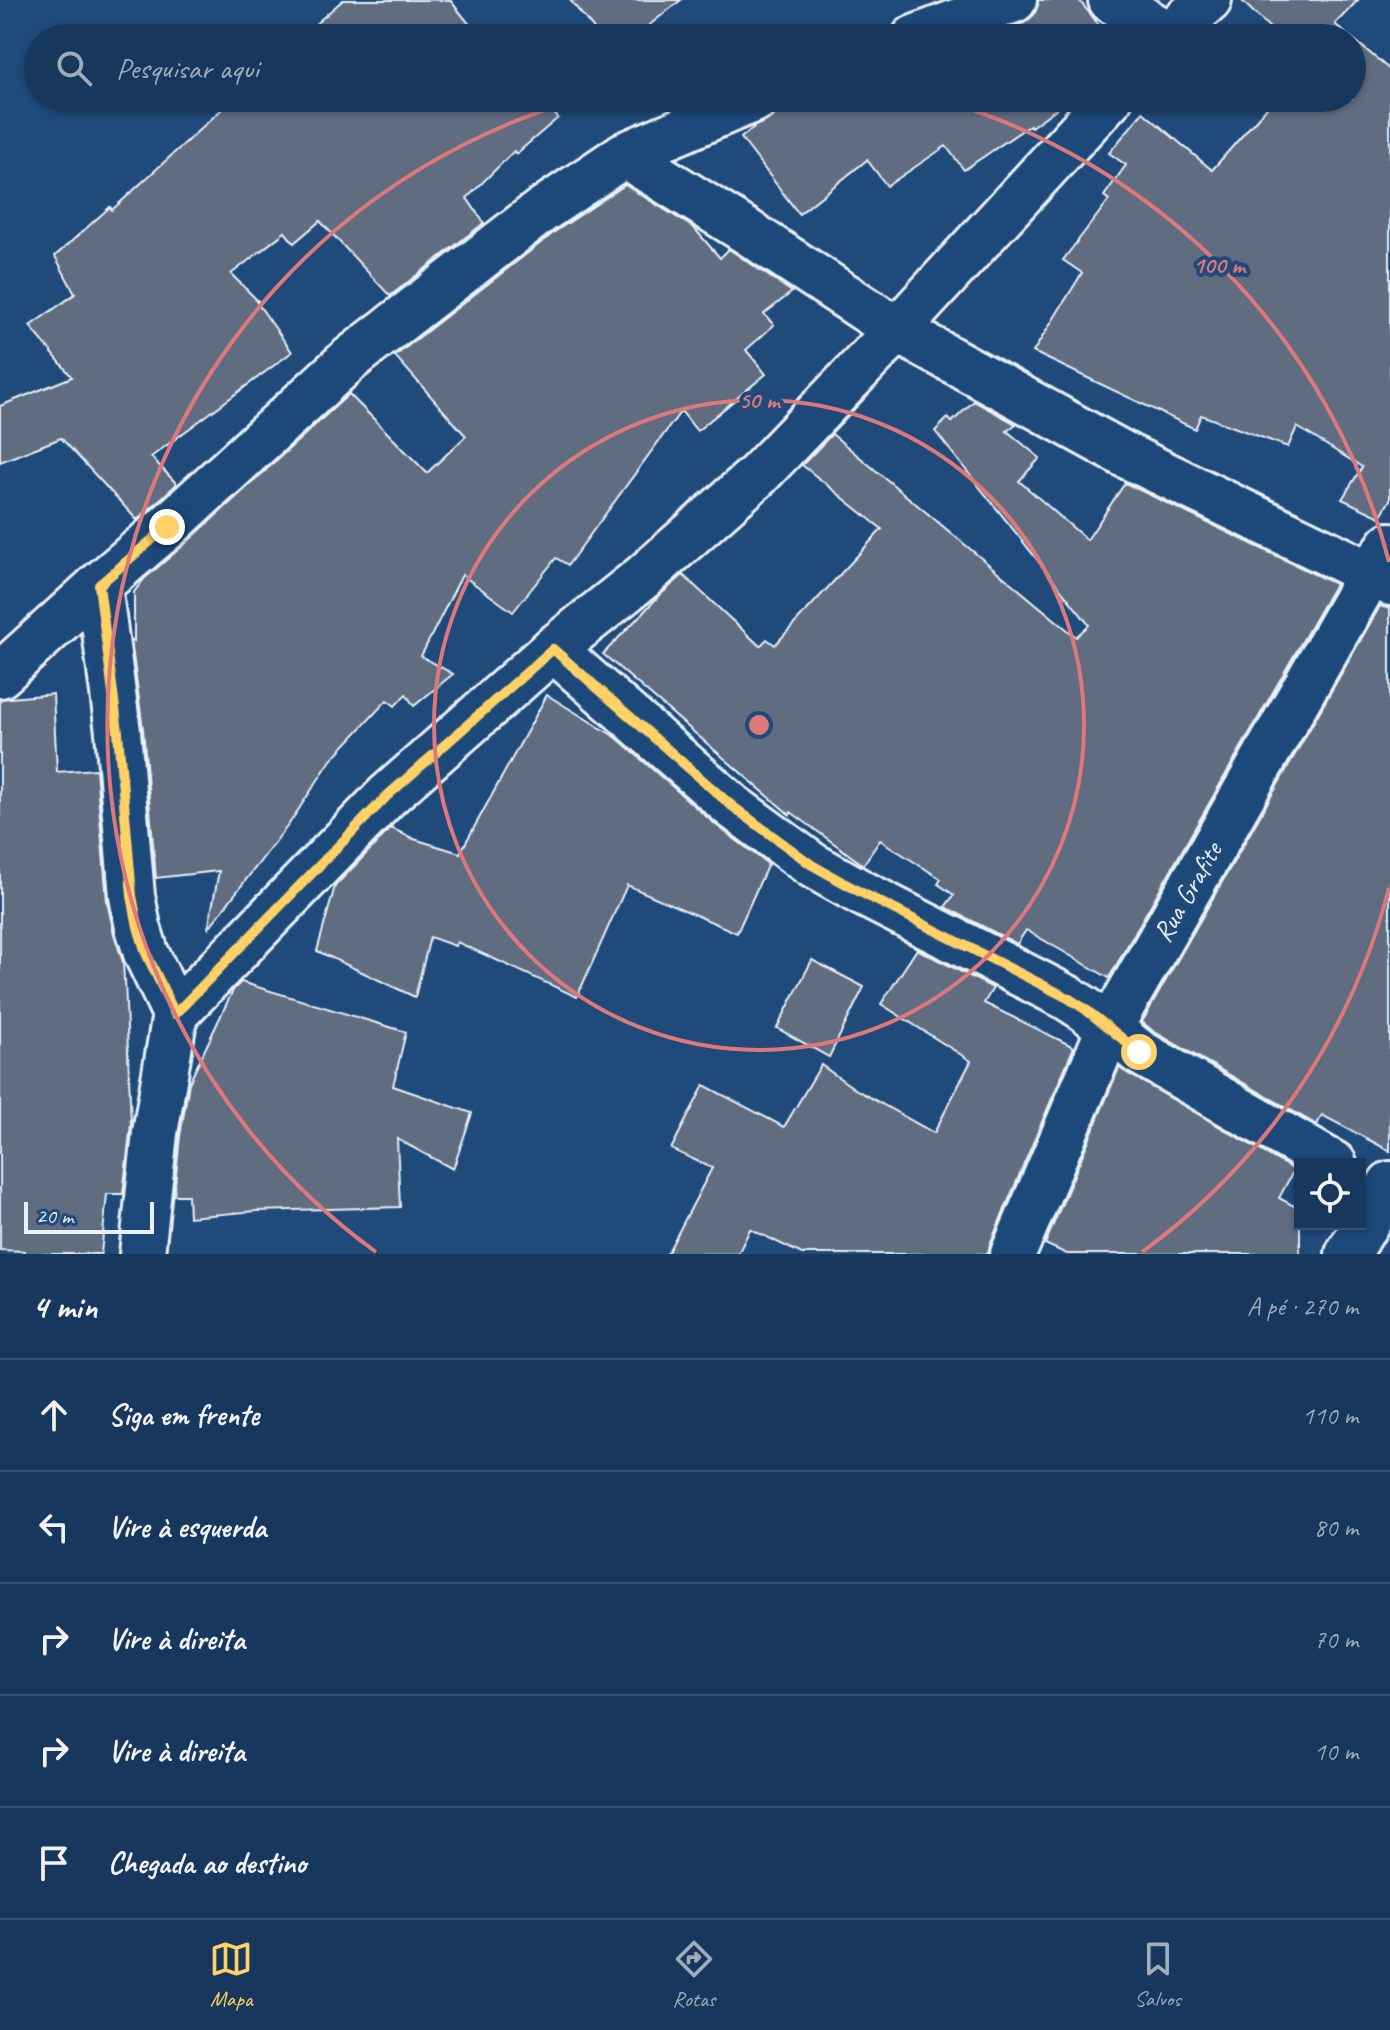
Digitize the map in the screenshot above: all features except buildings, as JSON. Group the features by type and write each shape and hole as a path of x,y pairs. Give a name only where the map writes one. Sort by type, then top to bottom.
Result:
{"street":[{"path":"951,24 1014,0"},
{"path":"1111,0 1148,24"},
{"path":"1180,24 1209,0"},
{"path":"0,675 350,359 541,211 624,155 724,112"},
{"path":"142,1254 155,1133 175,1014 387,796 553,649 643,577 758,475 897,330 1097,112"},
{"path":"624,155 897,330 1127,456 1384,567"},
{"name":"Rua Grafite","path":"1013,1254 1109,1029 1384,567"},
{"path":"99,585 118,732 134,906 146,953 175,1014"},
{"path":"553,649 732,806 812,865 1068,998 1139,1052 1324,1158"},
{"path":"1348,1254 1378,1185"}],"route":[{"path":"167,527 99,585 118,732 132,896 146,953 175,1014 387,796 553,649 732,806 812,865 1068,998 1139,1052"}]}
